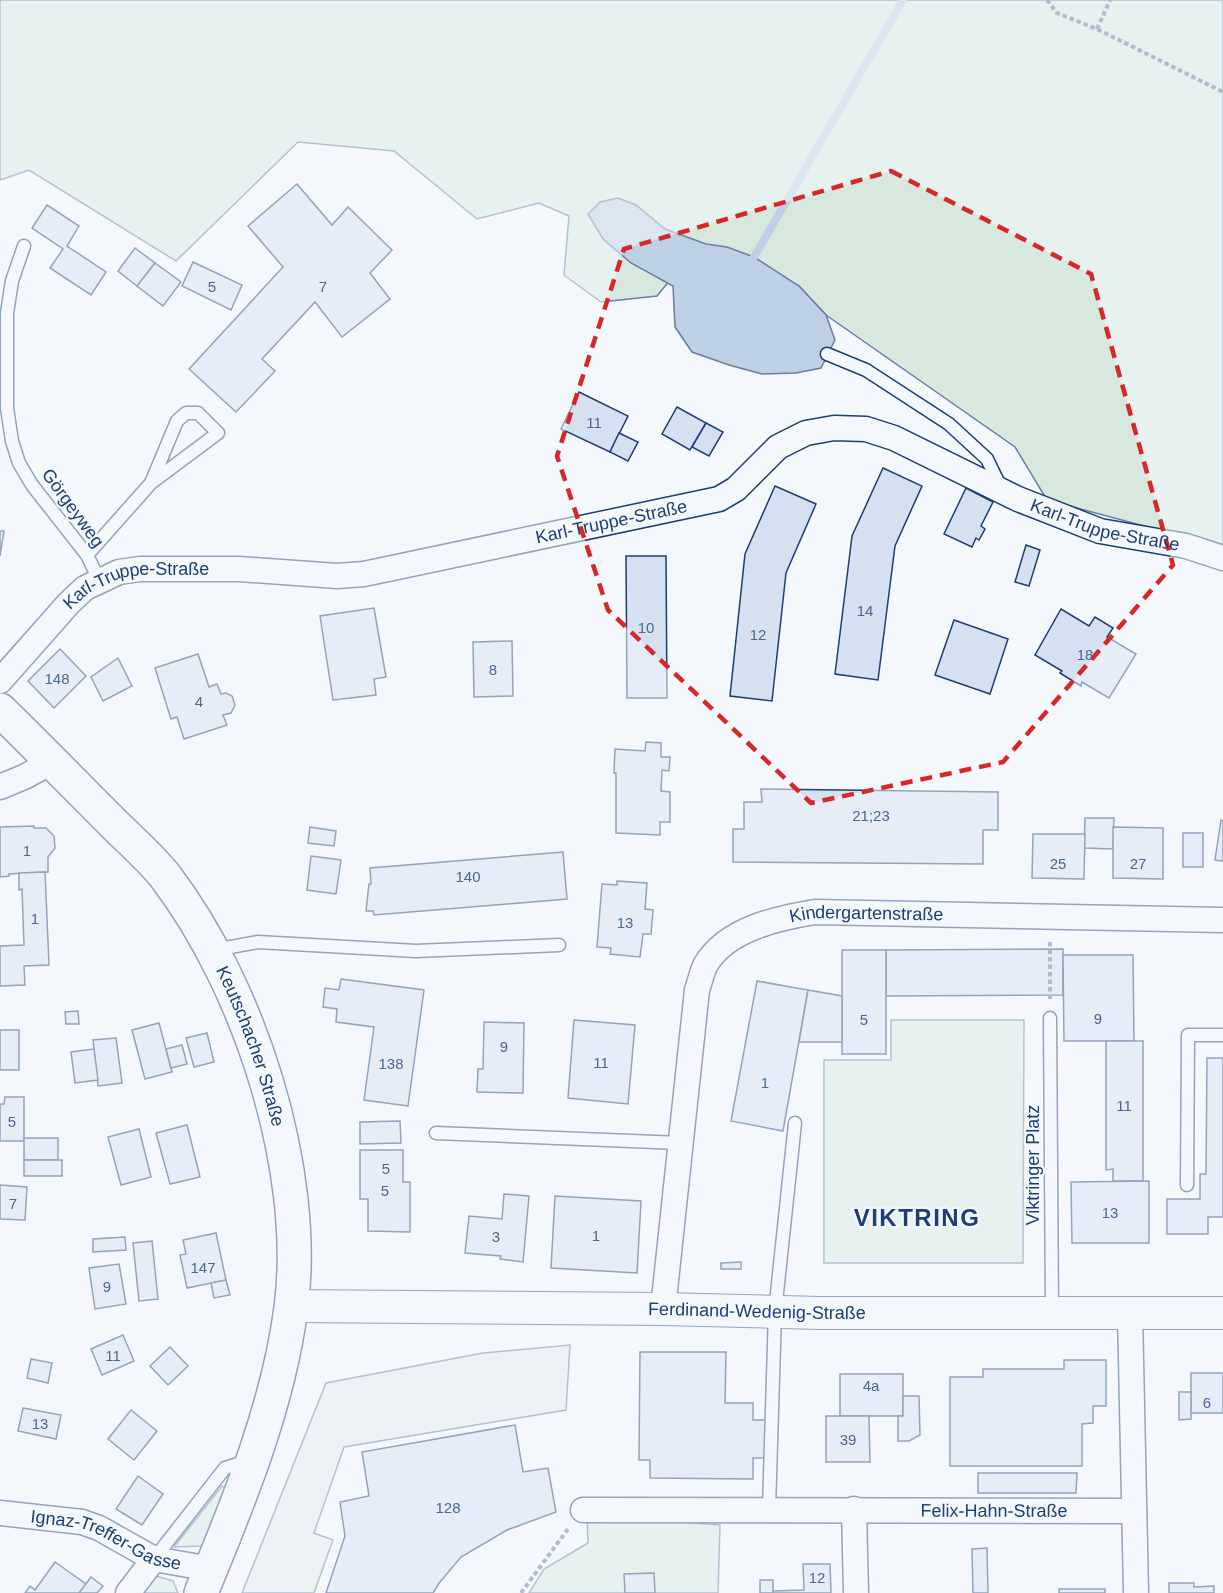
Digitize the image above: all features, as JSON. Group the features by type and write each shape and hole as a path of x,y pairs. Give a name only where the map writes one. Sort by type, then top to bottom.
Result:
{"main road":[{"name":"Keutschacher Straße","path":"0,710 163,874 189,910 212,950 239,1006 264,1073 275,1112 288,1180 294,1242 291,1306 282,1360 260,1441 206,1581"}],"street":[{"name":"Karl-Truppe-Straße","path":"0,681 85,588 119,572 140,568 239,569 337,576 364,574 530,541 719,499 736,489 778,447 807,433 834,428 866,429 894,438 1003,492 1100,531 1186,546 1223,558"},
{"path":"0,787 52,762"},
{"name":"Kindergartenstraße","path":"663,1309 697,990 706,964 719,947 752,928 785,917 815,912 1223,920"},
{"name":"Ferdinand-Wedenig-Straße","path":"291,1306 775,1312 1223,1313"},
{"path":"1130,1312 1136,1593"},
{"path":"854,1509 855,1593"},
{"name":"Felix-Hahn-Straße","path":"583,1510 1134,1511"},
{"name":"Ignaz-Treffer-Gasse","path":"0,1513 82,1522 99,1527 154,1559 206,1581"},
{"path":"128,1593 154,1559"}],"lane":[{"name":"Görgeyweg","path":"24,246 12,281 7,313 7,408 12,441 19,463 32,485 87,555 99,580"},
{"path":"827,354 866,370 949,424 987,459 1003,492"},
{"path":"87,555 151,483 218,433 198,413 186,413 177,421 151,483"},
{"path":"212,950 258,942 416,951 559,945"},
{"name":"Viktringer Platz","path":"1050,1018 1052,1312"},
{"path":"1187,1185 1188,1035 1223,1035"},
{"path":"769,1509 775,1312 795,1123"},
{"path":"436,1133 680,1143"},
{"path":"154,1559 225,1468 252,1460"}],"path":[{"path":"1047,0 1057,13 1097,29 1223,92"},
{"path":"1097,29 1110,0"},
{"path":"1050,917 1050,1018"},
{"path":"521,1593 583,1510"}],"highlighted area":[{"path":"891,171 1091,274 1173,565 1003,762 811,803 608,610 557,456 624,249"}],"shaded area":[{"path":"0,0 1223,0 1223,547 1047,500 1015,447 826,315 799,286 691,254 657,296 601,302 564,275 569,216 539,203 477,219 394,151 298,142 176,261 29,170 0,180"},
{"path":"891,1020 1024,1020 1023,1263 824,1263 824,1060 891,1060"},
{"path":"570,1345 566,1410 344,1447 314,1533 333,1540 314,1593 242,1593 326,1383 483,1353"},
{"path":"222,1486 225,1488 202,1546 174,1547"},
{"path":"587,1515 720,1525 718,1593 529,1593 544,1569 588,1543"},
{"path":"156,1576 173,1581 178,1593 144,1593"}],"water":[{"path":"618,198 636,205 665,229 706,244 727,247 754,257 799,286 826,315 835,340 821,368 796,373 762,374 692,352 675,327 673,286 631,263 603,239 588,214 600,202"}],"building":[{"path":"297,184 332,225 348,207 392,250 370,273 390,299 342,337 315,302 262,359 275,371 236,412 189,369 283,267 248,226"},
{"path":"47,205 79,226 67,246 106,272 91,295 50,268 63,249 32,228"},
{"path":"135,248 155,263 137,286 118,271"},
{"path":"193,262 242,285 231,310 182,286"},
{"path":"155,263 181,282 163,306 137,286"},
{"path":"579,392 628,416 610,452 561,429"},
{"path":"677,407 706,423 690,450 662,434"},
{"path":"706,423 723,432 709,456 692,447"},
{"path":"619,433 638,442 628,461 610,452"},
{"path":"883,468 922,486 895,546 878,680 835,674 852,536"},
{"path":"775,486 816,504 786,573 772,701 730,696 745,554"},
{"path":"966,488 993,502 981,526 985,529 979,540 976,538 972,547 944,534"},
{"path":"0,531 4,531 0,556"},
{"path":"1026,545 1040,550 1029,586 1015,582"},
{"path":"626,556 666,556 667,698 627,698"},
{"path":"374,608 386,677 374,679 376,695 333,700 320,616"},
{"path":"1061,609 1089,626 1095,617 1113,628 1107,637 1136,654 1109,698 1082,682 1081,686 1060,673 1062,671 1035,655"},
{"path":"954,620 1008,639 990,694 935,675"},
{"path":"512,641 513,696 474,697 473,642"},
{"path":"60,649 86,676 54,708 28,681"},
{"path":"198,654 209,687 217,684 221,694 226,693 232,696 235,705 231,713 223,715 227,725 184,739 177,717 171,719 155,668"},
{"path":"118,658 132,686 103,701 91,677"},
{"path":"646,742 661,743 661,757 670,757 669,771 662,770 661,791 670,792 670,822 660,822 660,835 616,833 615,749 645,751"},
{"path":"761,789 998,792 998,830 983,830 983,864 733,862 733,829 744,829 744,802 762,802"},
{"path":"1085,818 1114,818 1113,849 1084,848"},
{"path":"1221,820 1223,821 1223,861 1215,860"},
{"path":"34,826 34,828 46,828 54,836 55,848 48,857 48,872 9,874 9,876 0,877 0,827"},
{"path":"310,827 336,831 334,846 308,843"},
{"path":"1113,827 1163,828 1163,879 1113,878"},
{"path":"1183,833 1203,833 1203,867 1183,867"},
{"path":"1033,834 1085,834 1084,879 1032,878"},
{"path":"563,852 567,899 374,915 373,911 366,911 369,884 371,884 370,868"},
{"path":"311,856 341,860 336,894 307,890"},
{"path":"45,872 49,965 24,966 25,985 0,986 0,946 24,945 22,889 19,890 19,873"},
{"path":"617,881 647,883 645,909 653,910 651,934 643,934 640,957 610,954 611,948 597,947 602,884 617,885"},
{"path":"1063,949 1063,995 886,996 886,950"},
{"path":"842,950 886,950 886,1054 842,1054"},
{"path":"1063,955 1133,955 1134,1041 1064,1041"},
{"path":"341,979 424,990 408,1106 364,1100 374,1027 336,1022 337,1009 323,1007 325,988 339,990"},
{"path":"757,981 808,990 783,1131 731,1121"},
{"path":"808,990 842,996 842,1042 799,1042"},
{"path":"78,1011 79,1024 66,1024 65,1012"},
{"path":"574,1020 635,1025 628,1104 568,1098"},
{"path":"484,1022 524,1023 523,1093 477,1092 478,1069 483,1069"},
{"path":"159,1023 172,1072 145,1079 132,1030"},
{"path":"0,1030 19,1030 19,1070 0,1070"},
{"path":"207,1033 214,1062 194,1067 186,1038"},
{"path":"116,1038 122,1083 98,1086 93,1040"},
{"path":"1106,1041 1143,1041 1143,1181 1113,1181 1113,1169 1106,1170"},
{"path":"182,1045 187,1064 171,1068 166,1049"},
{"path":"94,1049 98,1080 75,1083 71,1052"},
{"path":"1207,1058 1223,1058 1223,1217 1208,1217 1208,1234 1167,1234 1167,1199 1200,1199 1200,1174 1206,1174"},
{"path":"5,1097 24,1097 24,1141 0,1141 0,1104 4,1104"},
{"path":"400,1121 401,1143 360,1144 360,1122"},
{"path":"187,1125 200,1177 170,1184 156,1133"},
{"path":"139,1129 151,1177 121,1185 108,1137"},
{"path":"24,1138 58,1138 58,1160 24,1160"},
{"path":"360,1150 403,1150 403,1182 410,1182 410,1232 368,1231 368,1199 360,1199"},
{"path":"24,1160 62,1160 62,1176 24,1176"},
{"path":"1149,1181 1149,1243 1072,1243 1071,1182"},
{"path":"0,1185 27,1187 25,1220 0,1219"},
{"path":"504,1194 529,1196 523,1262 500,1259 501,1256 465,1253 469,1216 502,1219"},
{"path":"555,1196 641,1201 637,1273 551,1268"},
{"path":"216,1233 226,1280 187,1288 180,1255 186,1254 183,1240"},
{"path":"125,1237 126,1250 93,1252 93,1239"},
{"path":"152,1241 158,1299 139,1301 133,1243"},
{"path":"741,1262 741,1269 721,1269 721,1263"},
{"path":"119,1264 126,1304 95,1309 89,1268"},
{"path":"226,1280 230,1295 214,1298 211,1283"},
{"path":"123,1335 134,1361 102,1375 91,1349"},
{"path":"170,1347 188,1366 168,1385 150,1366"},
{"path":"640,1352 726,1352 725,1403 753,1403 753,1420 768,1420 767,1458 753,1458 753,1479 650,1478 650,1460 639,1460"},
{"path":"31,1359 52,1363 48,1383 27,1378"},
{"path":"1064,1360 1106,1360 1106,1406 1093,1406 1093,1423 1082,1424 1082,1466 950,1466 950,1377 983,1377 983,1369 1064,1369"},
{"path":"1191,1373 1223,1373 1223,1413 1191,1413"},
{"path":"840,1374 903,1374 903,1416 840,1416"},
{"path":"1179,1392 1191,1392 1191,1419 1179,1420"},
{"path":"903,1396 919,1396 920,1435 909,1441 898,1441 898,1416 903,1416"},
{"path":"23,1408 61,1415 56,1439 18,1431"},
{"path":"131,1410 157,1431 134,1460 108,1439"},
{"path":"826,1416 869,1416 870,1462 826,1462"},
{"path":"515,1425 523,1472 548,1468 556,1512 507,1530 461,1557 433,1593 326,1593 345,1536 340,1502 369,1496 362,1452"},
{"path":"978,1473 1077,1473 1076,1493 978,1493"},
{"path":"138,1476 163,1494 142,1525 116,1509"},
{"path":"987,1548 988,1593 973,1593 972,1549"},
{"path":"55,1562 86,1584 79,1593 25,1593 30,1586 35,1590"},
{"path":"803,1564 830,1564 831,1593 773,1593 773,1591 804,1590"},
{"path":"654,1573 655,1593 625,1593 624,1574"},
{"path":"91,1577 103,1586 97,1593 79,1593"},
{"path":"760,1580 773,1580 773,1593 760,1593"},
{"path":"1169,1583 1194,1583 1194,1587 1214,1586 1214,1593 1169,1593"},
{"path":"1059,1589 1105,1589 1105,1593 1059,1593"}],"waterway":[{"path":"754,257 903,0"}],"district":[{"name":"VIKTRING","path":"917,1217"}]}
